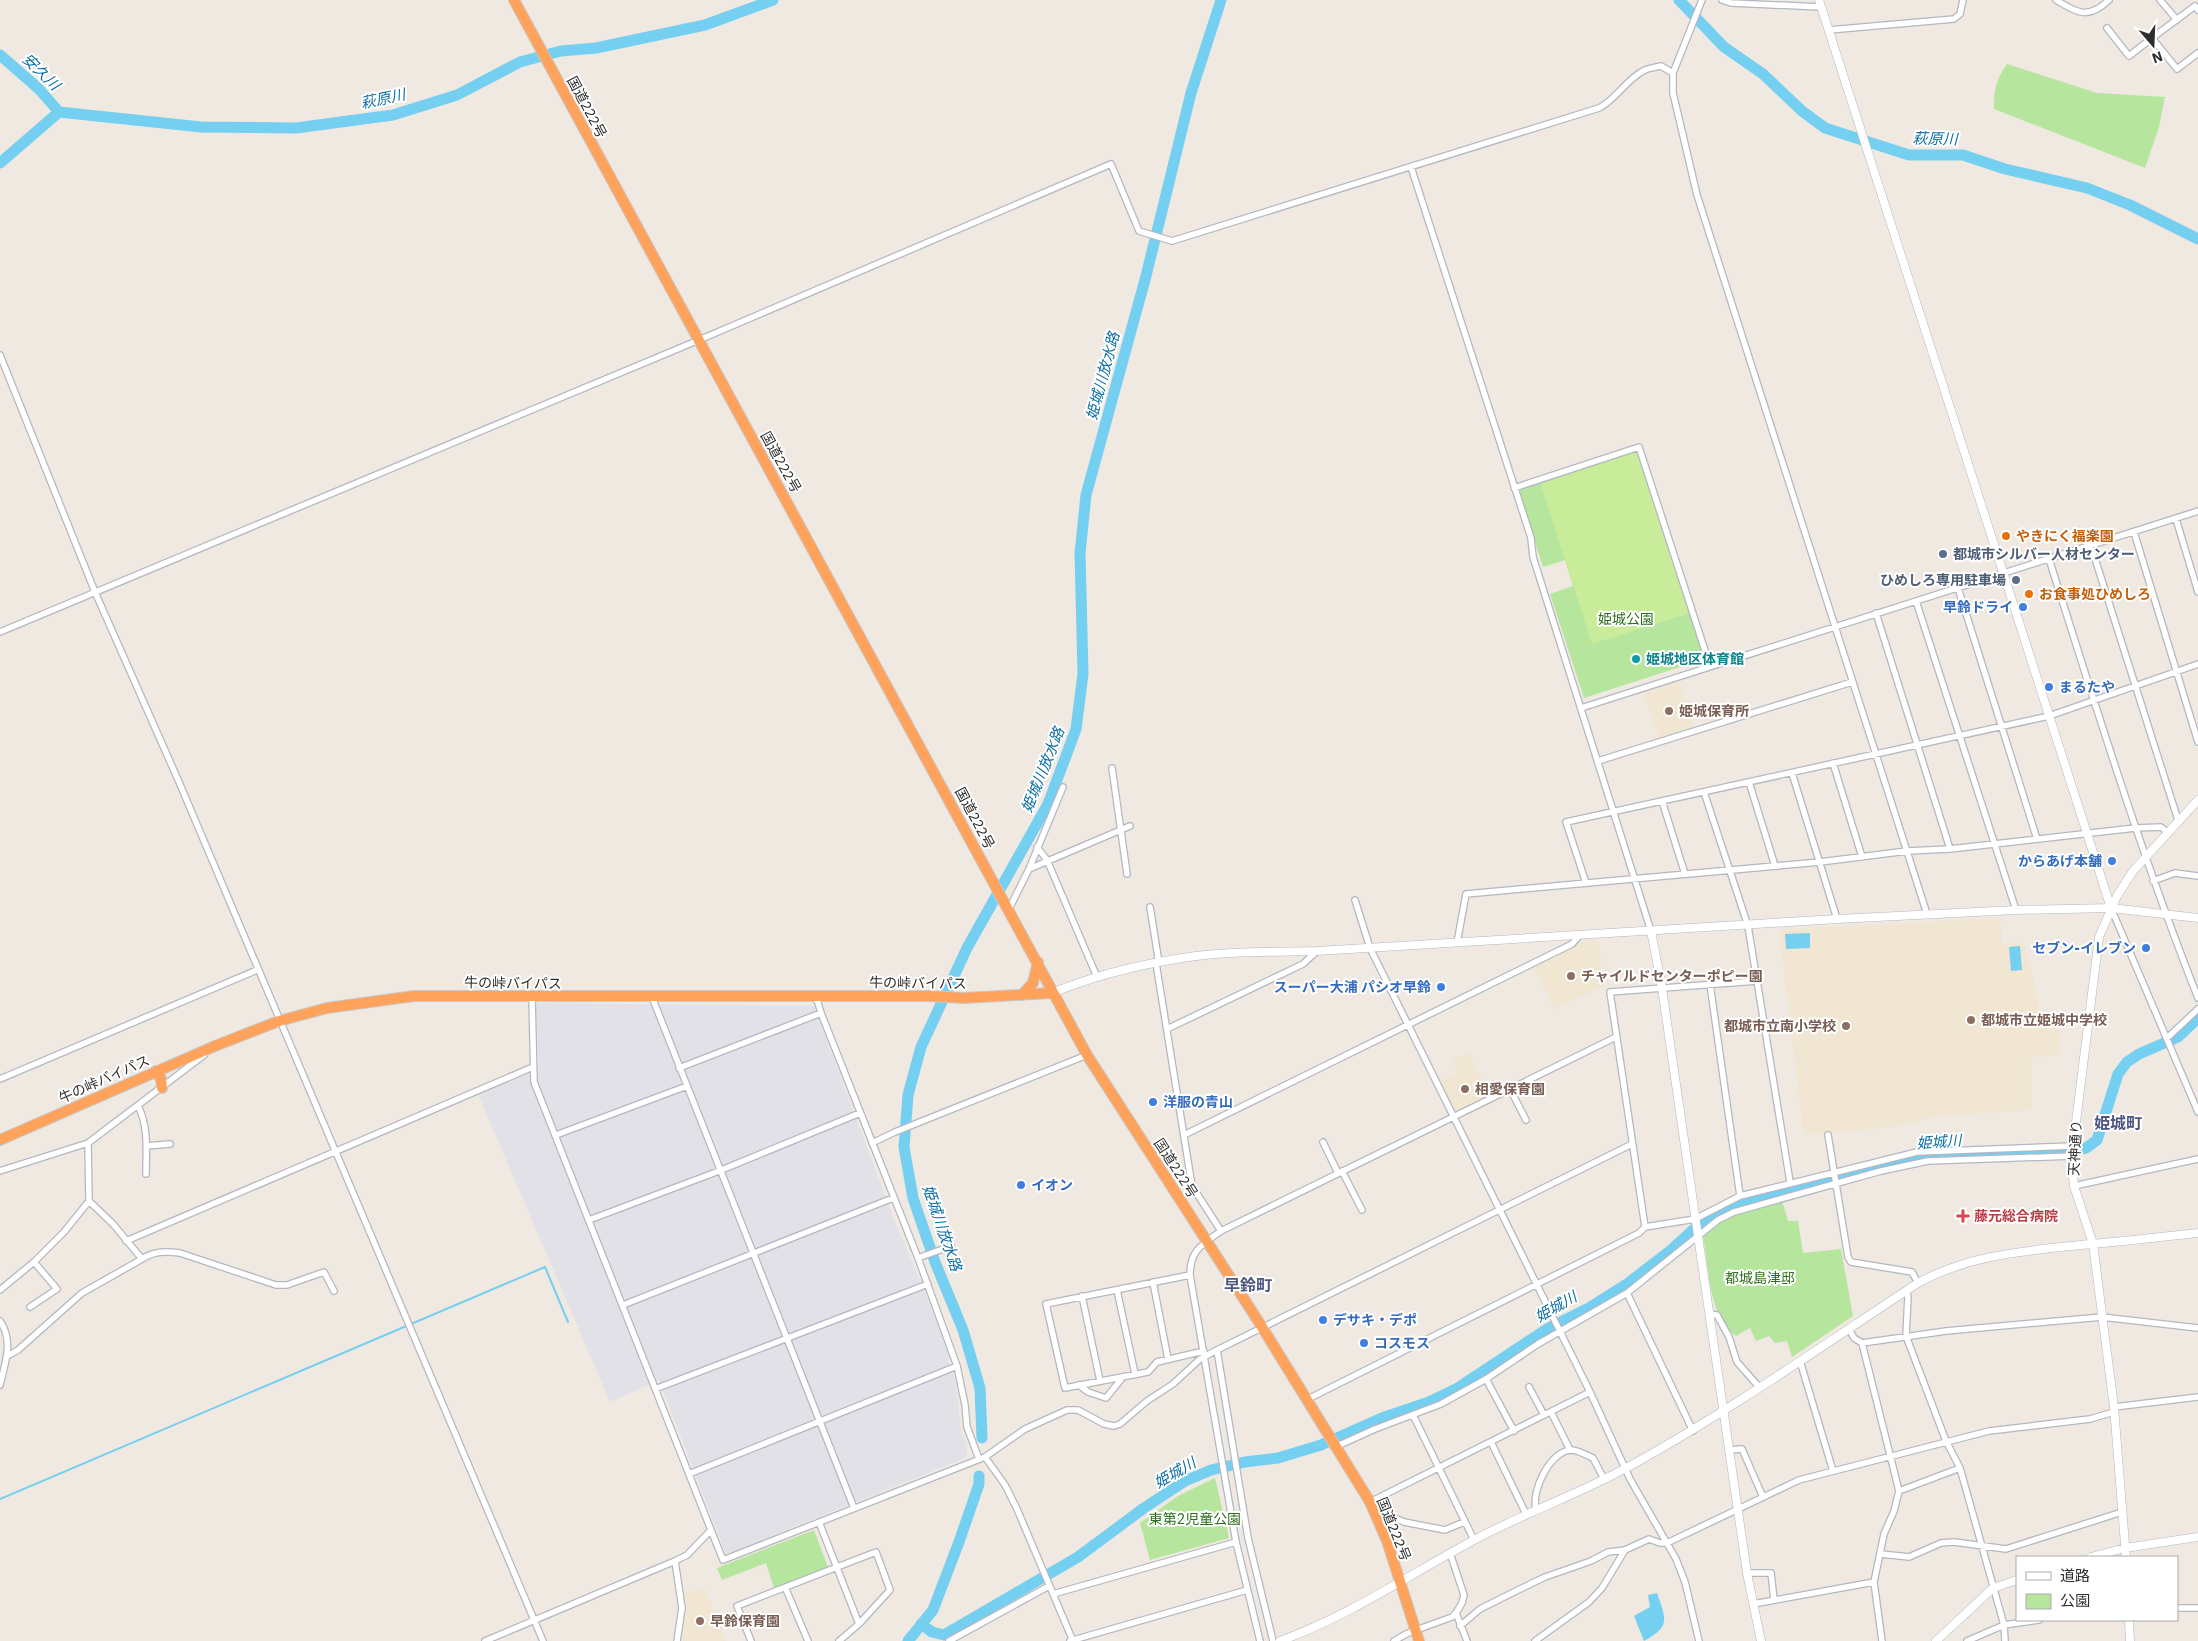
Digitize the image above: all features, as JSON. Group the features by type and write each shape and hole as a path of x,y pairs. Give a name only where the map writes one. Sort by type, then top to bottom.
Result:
{"highway":[{"name":"国道222号","path":"514,0 1087,1055 1262,1327 1370,1502 1400,1582 1419,1641"},
{"path":"1022,996 1033,983 1038,962"},
{"name":"牛の峠バイパス","path":"1,1137 278,1020 327,1008 414,996 928,996 964,998 1052,993"},
{"path":"156,1072 161,1079 162,1088"}],"street":[{"path":"1702,0 1674,71 1673,93 1697,195 1927,914"},
{"path":"1722,0 1731,2 1821,2 2111,908 2198,1112"},
{"path":"1829,30 1954,19 1960,14 1963,0"},
{"path":"2056,0 2072,10 2084,14 2100,8 2109,0"},
{"path":"2160,0 2176,20"},
{"path":"2107,28 2129,56 2195,6 2198,10"},
{"path":"2152,38 2177,69 2198,53"},
{"path":"0,632 699,340 1110,164 1139,231 1172,241 1599,108 1610,102 1636,76 1646,70 1661,66 1674,71"},
{"path":"1411,167 1531,538 1530,546 1535,564 1651,931 1662,988 1737,1509 1747,1573 1761,1641"},
{"path":"0,355 95,592 179,782 278,1020 543,1641"},
{"path":"1514,488 1640,447 1710,666"},
{"path":"1581,708 2198,512"},
{"path":"2176,519 2198,592"},
{"path":"2134,532 2198,742"},
{"path":"2091,546 2178,820"},
{"path":"2049,559 2135,828 2165,914 2198,998"},
{"path":"1958,588 2037,839"},
{"path":"1916,601 2016,910"},
{"path":"1876,613 1950,849"},
{"path":"1586,883 1566,822 2049,716 2198,664"},
{"path":"1598,761 1852,682"},
{"path":"1833,763 1862,857"},
{"path":"1112,768 1119,831 1127,874"},
{"path":"1792,773 1837,919"},
{"path":"1749,782 1775,866"},
{"path":"1007,906 1029,869 1037,846 1064,786"},
{"path":"1704,792 1731,869 1748,926 1790,1182"},
{"name":"天神通り","path":"2126,1556 2114,1410 2093,1244 2074,1186 2073,1146 2099,937 2120,889 2145,857 2198,800"},
{"path":"1662,801 1685,874"},
{"path":"1029,869 1130,826"},
{"path":"1457,943 1466,894 1820,862 1907,851 1995,845 2135,828 2161,827 2167,832"},
{"path":"1037,846 1047,860 1097,978"},
{"path":"2153,881 2175,873 2198,876"},
{"path":"1355,900 1370,948 1590,1392 1625,1469 1667,1542 1686,1582 1699,1641"},
{"path":"1150,907 1158,957 1156,963 1192,1186 1221,1231"},
{"path":"1052,993 1078,982 1156,963 1204,956 2016,910 2111,908 2198,918"},
{"path":"1184,1135 1572,944 1579,936"},
{"path":"1167,1029 1303,964 1317,951"},
{"path":"0,1079 257,970"},
{"path":"1645,1227 1610,992 1757,981"},
{"path":"1710,984 1740,1196"},
{"path":"816,996 821,1013 928,1284 957,1366 965,1405 967,1427 982,1458 1010,1495 1072,1641 1247,1590"},
{"path":"532,997 534,1082 723,1560 982,1458 1025,1429 1067,1410 1078,1410 1104,1424 1114,1426 1120,1424 1147,1401 1173,1384 1205,1354"},
{"path":"652,997 818,1423 854,1508"},
{"path":"2167,1038 2198,1009"},
{"path":"679,1068 821,1013"},
{"path":"1260,1641 1236,1542 1190,1275 1190,1262 1198,1248 1221,1231 1616,1037"},
{"path":"0,1171 88,1143 215,1046"},
{"path":"872,1143 1087,1055"},
{"path":"126,1241 533,1067"},
{"path":"556,1135 686,1086"},
{"path":"1510,1089 1526,1120"},
{"path":"138,1106 143,1116 146,1174"},
{"path":"589,1220 719,1171 860,1113"},
{"path":"1828,1135 1848,1257 1851,1262 1912,1272 1918,1283"},
{"path":"1323,1142 1362,1210"},
{"path":"0,1290 34,1262 64,1232 89,1201 88,1143"},
{"path":"146,1146 170,1144"},
{"path":"1190,1275 1046,1304 1065,1388 1148,1372 1157,1362 1205,1354 1216,1350 1632,1144"},
{"path":"1306,1400 1639,1233 1645,1227 1695,1219 1740,1196 1790,1182 1917,1152 2073,1146"},
{"path":"1335,1447 1375,1429 1441,1404 1486,1379 1559,1331 1627,1293 1718,1220 1734,1212 1928,1161 2073,1156"},
{"path":"2074,1186 2198,1159"},
{"path":"623,1305 893,1198"},
{"path":"89,1201 113,1224 142,1259"},
{"path":"1280,1641 1340,1616 1474,1540 1536,1509 1625,1469 1693,1431 1936,1272 1983,1257 2014,1252 2198,1233"},
{"path":"918,1258 951,1246"},
{"path":"7,1356 18,1350 82,1293 148,1255 164,1251 180,1253 281,1285 324,1272 334,1292"},
{"path":"30,1308 57,1289 34,1262"},
{"path":"1153,1282 1168,1359"},
{"path":"655,1389 928,1284"},
{"path":"1118,1290 1135,1374"},
{"path":"1905,1291 1908,1296 1906,1336 1946,1441 1960,1468 2004,1625 2005,1641"},
{"path":"1627,1293 1693,1431"},
{"path":"1082,1296 1100,1381"},
{"path":"1709,1314 1716,1315 1729,1338 1738,1362 1760,1388"},
{"path":"1848,1329 1854,1338 1862,1343 1906,1336 2102,1317 2198,1328"},
{"path":"0,1321 5,1328 9,1341 0,1385"},
{"path":"1862,1343 1899,1491 1894,1511 1884,1534 1874,1582 1882,1641"},
{"path":"1216,1350 1248,1538 1273,1641"},
{"path":"1800,1361 1833,1471"},
{"path":"689,1474 957,1366"},
{"path":"1079,1386 1088,1392 1106,1398 1122,1377"},
{"path":"1486,1379 1514,1431"},
{"path":"1529,1387 1544,1415"},
{"path":"1370,1502 1590,1392"},
{"path":"1460,1626 1480,1609 1516,1590 1591,1561 1608,1552 1624,1550 1649,1539 1660,1544 1667,1542 1799,1480 1946,1441 1989,1432 2090,1419 2114,1410 2198,1397"},
{"path":"1551,1412 1570,1450"},
{"path":"1412,1415 1474,1540"},
{"path":"1491,1442 1526,1514"},
{"path":"1729,1450 1742,1449 1763,1498"},
{"path":"1536,1509 1534,1501 1540,1479 1549,1465 1560,1454 1570,1450 1593,1458 1604,1479"},
{"path":"1899,1491 1960,1468"},
{"path":"1881,1554 1909,1557 1941,1543 1954,1542 2006,1549 2122,1512"},
{"path":"1377,1517 1385,1514 1404,1522 1445,1530 1464,1522"},
{"path":"819,1522 859,1624"},
{"path":"485,1641 675,1561 687,1555 711,1530"},
{"path":"2095,1556 2125,1548 2198,1537"},
{"path":"1053,1594 1236,1542"},
{"path":"1535,1641 1589,1602 1602,1588 1624,1550"},
{"path":"751,1641 737,1606 876,1552 890,1590 859,1624 839,1641"},
{"path":"1394,1641 1416,1630 1452,1617 1456,1613 1464,1595 1450,1553"},
{"path":"675,1561 681,1589 682,1608 677,1641"},
{"path":"1747,1573 1771,1573 1774,1600"},
{"path":"1936,1641 1993,1588 2016,1580"},
{"path":"1753,1604 1874,1582"},
{"path":"949,1641 1048,1583"},
{"path":"785,1587 808,1641"},
{"path":"2178,1608 2198,1608"},
{"path":"1456,1613 1467,1641"},
{"path":"1966,1641 2004,1625 2032,1621"},
{"path":"2129,1621 2130,1641"}],"shaded area":[{"name":"姫城保育所","path":"1678,680 1694,731 1660,739 1643,692"},
{"path":"2001,918 2002,943 2023,943 2036,988 2040,1021 2060,1018 2061,1055 2031,1057 2031,1110 1939,1116 1893,1127 1804,1135 1779,930"},
{"name":"チャイルドセンターポピー園","path":"1598,941 1604,986 1555,1009 1534,966 1583,942"},
{"path":"536,1003 814,1006 893,1217 952,1357 947,1359 956,1382 961,1431 967,1447 967,1455 963,1459 726,1554 659,1380 610,1402 478,1094 539,1070"},
{"name":"相愛保育園","path":"1469,1053 1490,1096 1454,1112 1440,1081 1457,1073 1452,1061"},
{"name":"早鈴保育園","path":"705,1588 726,1641 680,1641 685,1611 684,1593"}],"green space":[{"path":"2007,64 2097,93 2165,97 2159,127 2145,168 1994,109 1996,85"},
{"name":"姫城公園","path":"1637,450 1705,659 1584,698 1550,594 1573,586 1565,560 1543,567 1518,489"},
{"name":"姫城公園","path":"1637,450 1690,613 1592,644 1540,482"},
{"name":"都城島津邸","path":"1782,1201 1788,1221 1798,1221 1803,1253 1841,1249 1853,1316 1792,1357 1787,1341 1775,1343 1769,1336 1756,1341 1750,1328 1736,1336 1727,1328 1720,1317 1711,1290 1703,1236 1718,1223 1734,1215"},
{"name":"東第2児童公園","path":"1215,1478 1229,1538 1150,1560 1140,1523 1178,1496"},
{"path":"814,1530 828,1567 774,1588 766,1563 722,1580 717,1568"}],"water":[{"path":"1810,933 1810,948 1786,949 1785,934"},
{"path":"2020,946 2022,970 2011,971 2009,947"},
{"path":"1657,1593 1663,1609 1664,1621 1659,1631 1644,1641 1634,1616 1650,1607 1648,1595"}],"waterway":[{"name":"萩原川","path":"0,163 59,112 201,127 296,128 393,115 457,95 520,62 561,51 596,48 705,25 773,0"},
{"name":"姫城川放水路","path":"982,1438 980,1388 963,1330 935,1262 913,1198 904,1147 908,1095 921,1047 967,948 1048,804 1076,729 1083,674 1080,553 1086,495 1146,276 1191,93 1221,0"},
{"name":"萩原川","path":"1679,0 1724,47 1763,74 1802,111 1825,128 1909,155 1963,155 2005,169 2087,188 2130,205 2198,239"},
{"name":"安久川","path":"0,55 39,89 59,112"},
{"name":"姫城川","path":"921,1624 932,1632 944,1635 1078,1557 1144,1508 1185,1481 1211,1470 1245,1462 1278,1458 1321,1445 1382,1418 1429,1402 1456,1389 1547,1329 1589,1308 1627,1284 1671,1250 1716,1211 1894,1161 1923,1156 2061,1152 2086,1148 2097,1140 2118,1074 2127,1062 2139,1054 2178,1037 2198,1018"},
{"path":"0,1499 545,1267 568,1322"},
{"name":"姫城川放水路","path":"908,1641 933,1610 979,1484 979,1476"}],"place":[{"name":"やきにく福楽園","path":"2006,536"},
{"name":"都城市シルバー人材センター","path":"1943,554"},
{"name":"ひめしろ専用駐車場","path":"2016,580"},
{"name":"お食事処ひめしろ","path":"2029,594"},
{"name":"早鈴ドライ","path":"2023,607"},
{"name":"姫城地区体育館","path":"1636,659"},
{"name":"まるたや","path":"2049,687"},
{"name":"姫城保育所","path":"1669,711"},
{"name":"からあげ本舗","path":"2112,861"},
{"name":"セブン-イレブン","path":"2146,948"},
{"name":"チャイルドセンターポピー園","path":"1571,976"},
{"name":"スーパー大浦 パシオ早鈴","path":"1441,987"},
{"name":"都城市立姫城中学校","path":"1971,1020"},
{"name":"都城市立南小学校","path":"1846,1026"},
{"name":"相愛保育園","path":"1465,1089"},
{"name":"洋服の青山","path":"1153,1102"},
{"name":"イオン","path":"1021,1185"},
{"name":"藤元総合病院","path":"1963,1216"},
{"name":"デサキ・デポ","path":"1323,1320"},
{"name":"コスモス","path":"1364,1343"},
{"name":"早鈴保育園","path":"700,1621"}],"district":[{"name":"姫城町","path":"2118,1123"},
{"name":"早鈴町","path":"1248,1285"}]}
